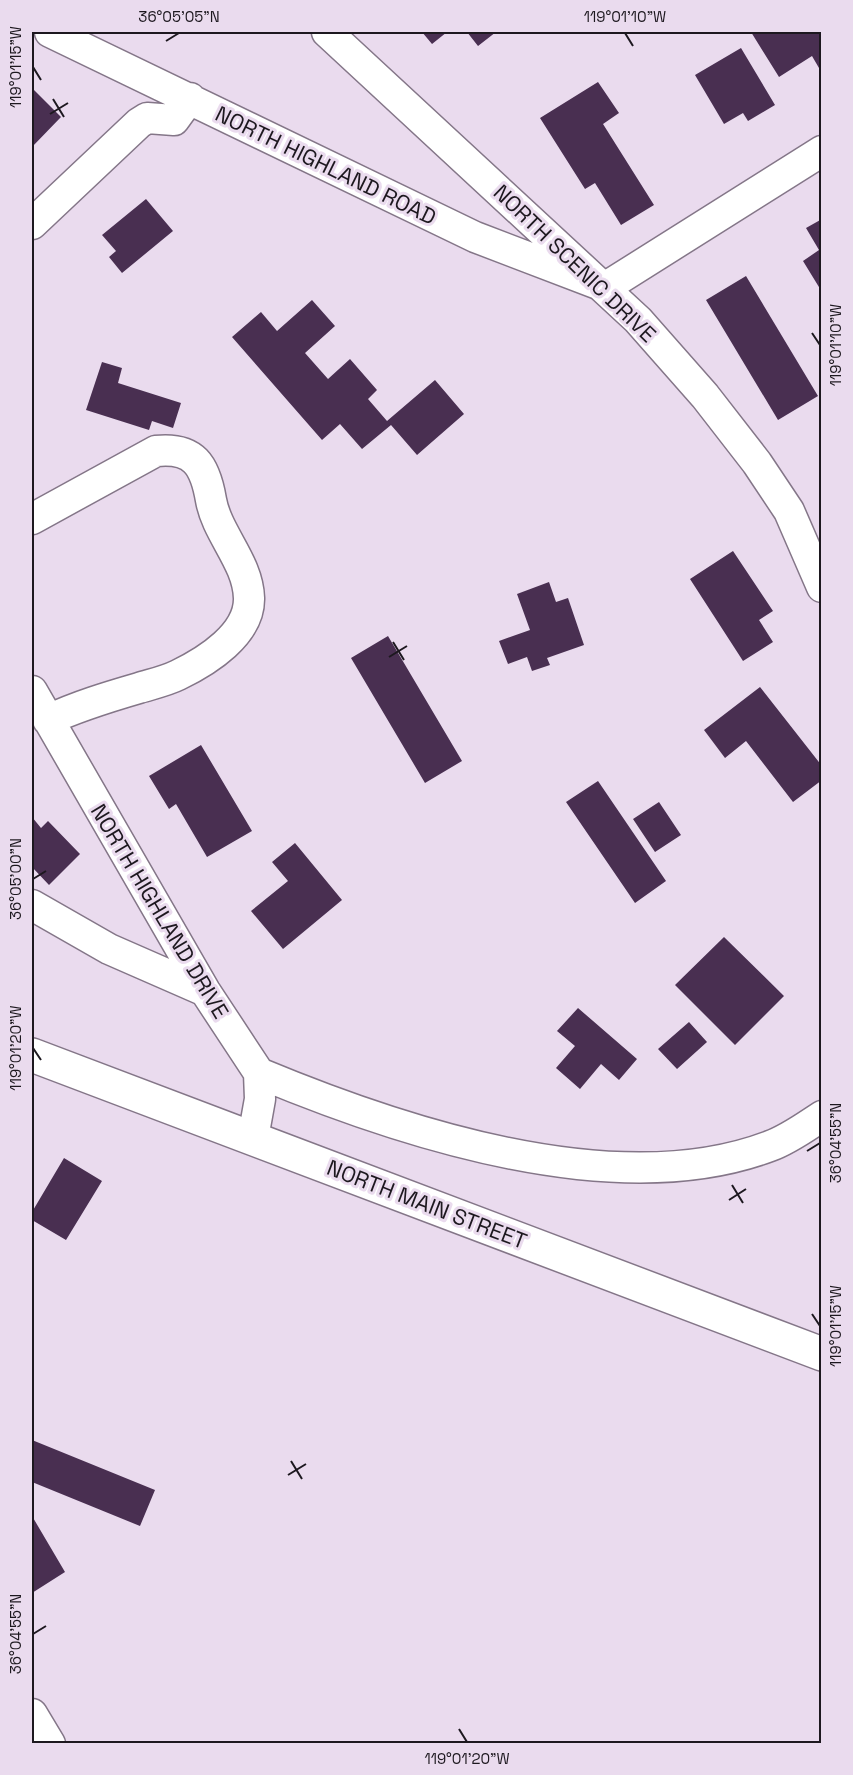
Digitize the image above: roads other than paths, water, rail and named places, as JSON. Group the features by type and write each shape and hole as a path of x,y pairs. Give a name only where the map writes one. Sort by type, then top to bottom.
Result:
{"main road":[{"name":"NORTH MAIN STREET","path":"32,1055 822,1354"}],"street":[{"name":"NORTH HIGHLAND ROAD","path":"50,32 475,237 606,287"},
{"name":"NORTH SCENIC DRIVE","path":"327,32 576,264 606,287 705,396 758,463 789,511 822,587"},
{"path":"32,224 139,123 147,118 174,120 190,98"},
{"path":"606,287 822,151"},
{"path":"32,519 156,451 176,449 192,456 203,470 214,518 239,564 249,598 243,625 217,651 177,676 77,707 48,720"},
{"name":"NORTH HIGHLAND DRIVE","path":"32,691 205,991 260,1073"},
{"path":"32,905 109,949 205,991"},
{"path":"253,1138 260,1100 260,1073 371,1118 473,1146 556,1161 624,1168 736,1156 772,1145 822,1116"},
{"path":"32,1713 50,1743"}]}
